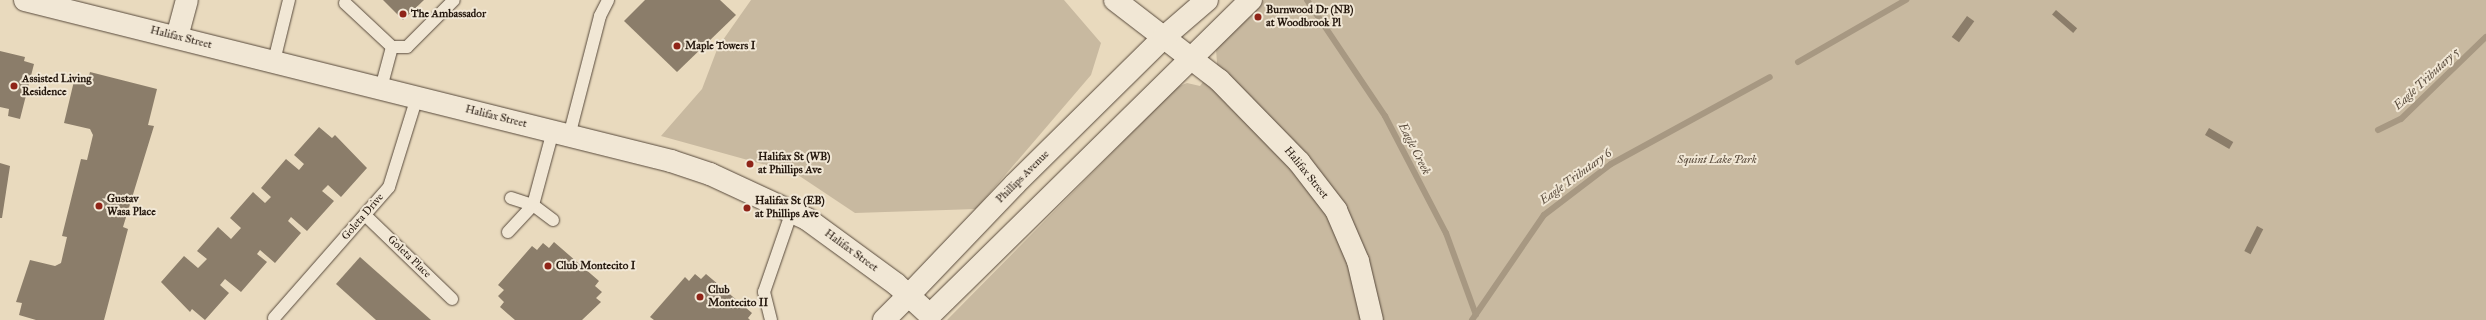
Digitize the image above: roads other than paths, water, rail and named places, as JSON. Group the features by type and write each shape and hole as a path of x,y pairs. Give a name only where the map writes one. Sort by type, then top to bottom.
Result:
{"street":[{"name":"Halifax Street","path":"25,0 417,97 710,174 792,211 909,295 927,317"},
{"path":"177,37 187,0"},
{"name":"Halifax Street","path":"1115,0 1190,59 1256,116 1299,162 1336,210 1358,261 1372,320"},
{"name":"Phillips Avenue","path":"884,320 1164,38 1207,0"},
{"path":"927,317 1251,0"}],"lane":[{"path":"274,61 289,0"},
{"path":"345,3 392,47 407,48 454,0"},
{"path":"508,232 533,205 561,134 600,16 608,0"},
{"path":"381,88 392,47"},
{"name":"Goleta Drive","path":"274,318 389,187 417,97"},
{"path":"511,198 533,205 553,220"},
{"path":"771,320 764,292 792,211"},
{"name":"Goleta Place","path":"366,215 452,299"}],"waterway":[{"name":"Eagle Creek","path":"1307,0 1385,116 1446,233 1476,315"},
{"name":"Eagle Tributary 6","path":"1798,62 1906,0"},
{"name":"Eagle Tributary 5","path":"2378,130 2401,119 2486,37"},
{"name":"Eagle Tributary 6","path":"1472,320 1544,215 1611,164 1770,77"}],"place":[{"name":"The Ambassador","path":"403,14"},
{"name":"Burnwood Dr (NB) at Woodbrook Pl","path":"1258,17"},
{"name":"Maple Towers I","path":"677,46"},
{"name":"Assisted Living Residence","path":"14,86"},
{"name":"Halifax St (WB) at Phillips Ave","path":"750,164"},
{"name":"Gustav Wasa Place","path":"99,206"},
{"name":"Halifax St (EB) at Phillips Ave","path":"747,208"},
{"name":"Club Montecito I","path":"548,266"},
{"name":"Club Montecito II","path":"700,297"}],"park label":[{"name":"Squint Lake Park","path":"1717,160"}]}
